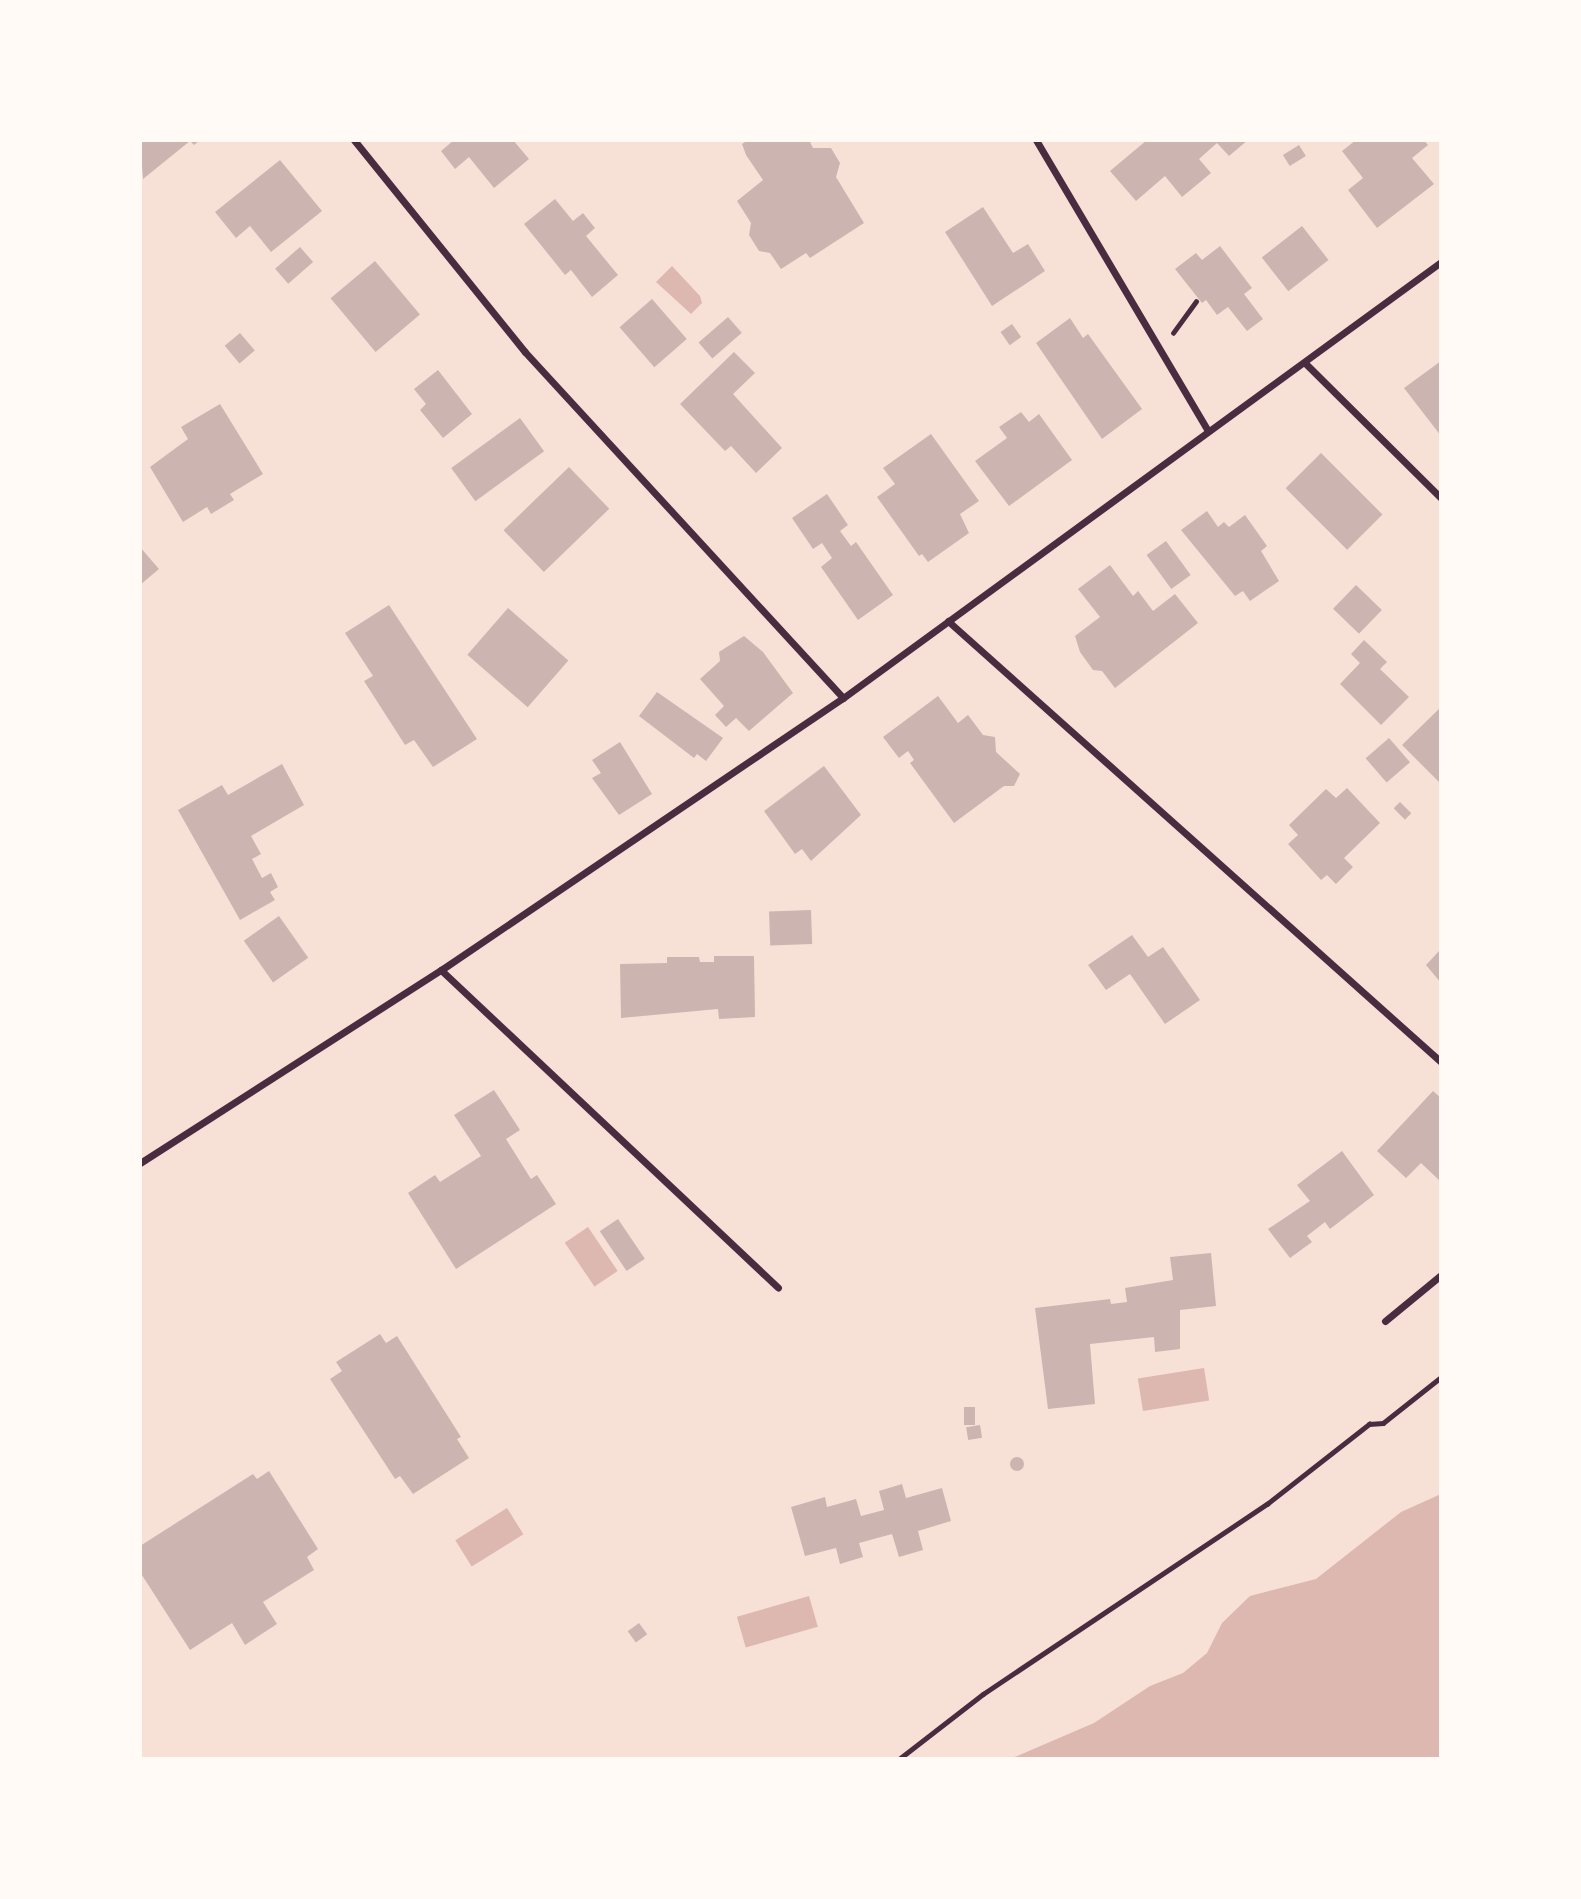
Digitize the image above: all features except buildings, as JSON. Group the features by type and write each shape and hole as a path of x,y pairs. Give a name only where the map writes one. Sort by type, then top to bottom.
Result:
{"street":[{"path":"354,140 525,352 843,698"},
{"path":"1036,140 1208,431"},
{"path":"140,1163 441,970 843,698 1441,262"},
{"path":"1305,363 1441,498"},
{"path":"948,621 1441,1062"},
{"path":"441,970 778,1288"},
{"path":"1385,1321 1441,1275"}],"path":[{"path":"1156,344 1177,329 1181,316 1196,301"},
{"path":"899,1759 983,1694 1267,1504 1369,1424 1383,1423 1441,1377"}],"shaded area":[{"path":"672,266 700,296 702,303 691,314 656,282"},
{"path":"588,1227 618,1271 594,1287 565,1243"},
{"path":"1204,1368 1209,1401 1143,1411 1138,1378"},
{"path":"1441,1494 1441,1759 1010,1759 1094,1723 1150,1686 1183,1673 1207,1653 1222,1623 1250,1596 1316,1579 1401,1512"},
{"path":"507,1508 523,1534 472,1567 455,1540"},
{"path":"809,1596 818,1627 746,1647 737,1617"}]}
